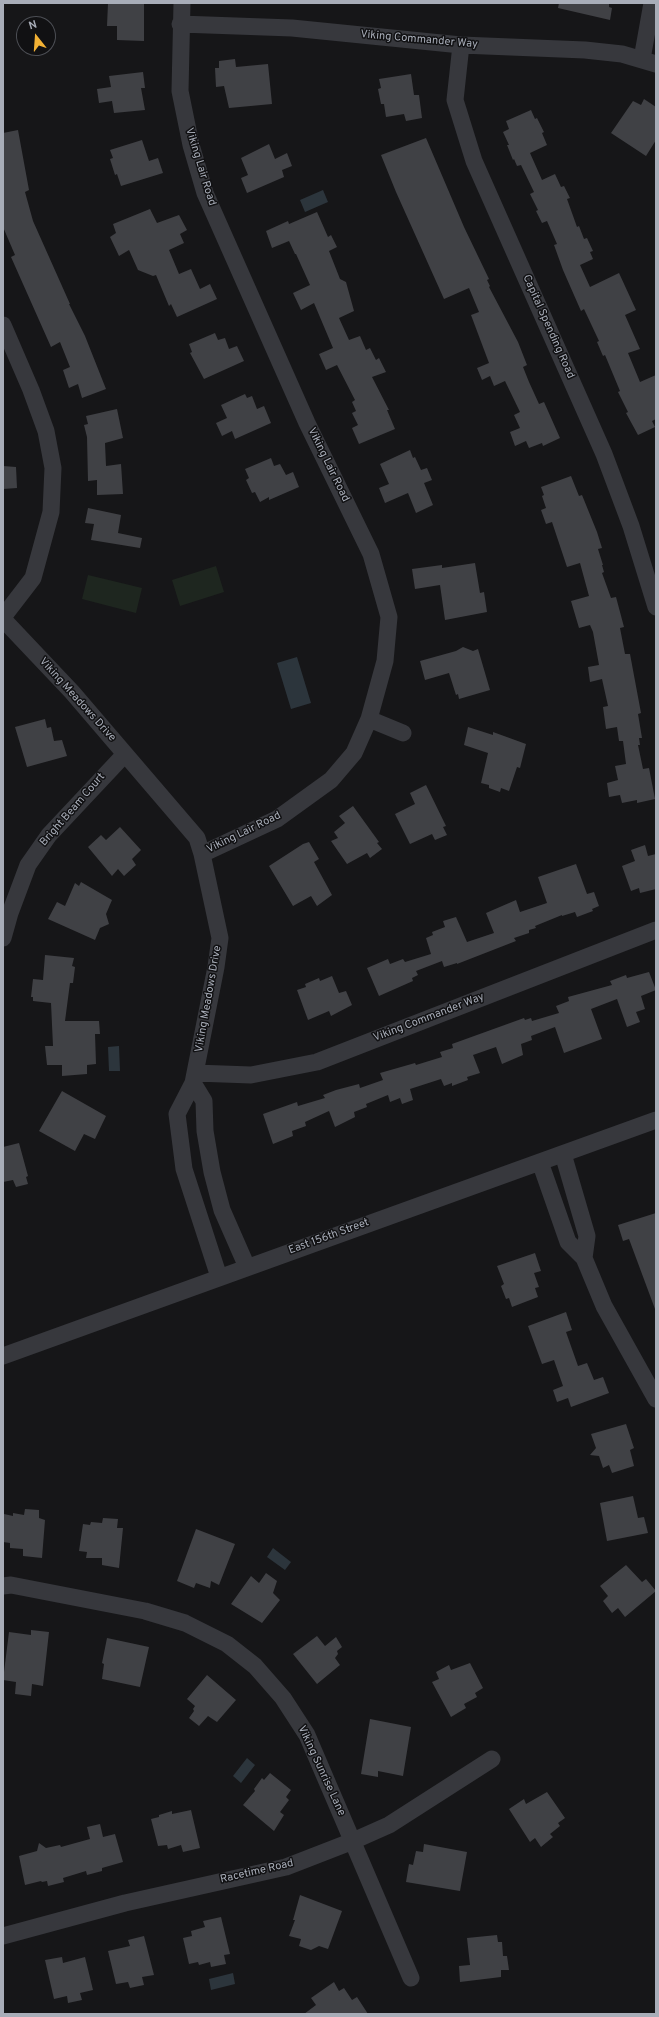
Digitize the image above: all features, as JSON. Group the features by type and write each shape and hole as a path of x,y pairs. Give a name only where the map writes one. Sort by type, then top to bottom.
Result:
{"street":[{"name":"Viking Lair Road","path":"182,3 180,24 180,91 191,145 205,194 307,423 371,554 389,617 384,661 369,719 354,753 331,780 277,819 202,854"},
{"path":"649,62 652,3"},
{"name":"Viking Commander Way","path":"180,24 292,28 462,45 585,50 622,54 649,62"},
{"name":"Capital Spending Road","path":"462,45 455,100 474,161 604,454 631,526 656,606"},
{"path":"3,325 32,390 46,432 53,468 51,512 32,578 3,618"},
{"name":"Viking Meadows Drive","path":"3,618 72,692 197,838 202,854 220,938 216,967 194,1078 178,1114 184,1169 219,1277"},
{"path":"369,719 404,733"},
{"name":"Bright Beam Court","path":"3,938 10,913 28,865 49,835 125,754"},
{"name":"Viking Commander Way","path":"194,1078 251,1075 317,1062 656,930"},
{"path":"194,1078 204,1101 205,1130 212,1172 222,1210 247,1267"},
{"name":"East 156th Street","path":"3,1356 656,1120"},
{"path":"563,1154 588,1236 584,1258"},
{"path":"540,1162 568,1242 584,1258 604,1306 656,1399"},
{"name":"Viking Sunrise Lane","path":"3,1586 11,1585 145,1611 185,1622 227,1644 255,1666 283,1698 310,1741 410,1978"},
{"name":"Racetime Road","path":"3,1936 132,1902 286,1867 353,1841 389,1825 443,1792 492,1759"}],"shaded area":[{"path":"323,190 328,202 305,212 300,200"},
{"path":"216,566 224,592 180,606 172,580"},
{"path":"88,575 142,588 136,613 82,599"},
{"path":"297,657 311,703 291,709 277,663"},
{"path":"119,1046 120,1071 109,1071 108,1047"},
{"path":"273,1548 291,1562 285,1570 267,1557"},
{"path":"247,1758 255,1765 241,1783 233,1776"},
{"path":"233,1973 235,1984 211,1990 209,1979"}],"building":[{"path":"108,3 144,4 144,41 117,40 117,26 107,26"},
{"path":"559,3 609,3 609,7 612,8 610,20 558,8"},
{"path":"235,59 236,67 268,64 272,104 229,108 224,86 216,87 215,68 219,68 219,61"},
{"path":"143,72 145,88 141,88 145,110 114,113 112,101 99,103 97,89 111,87 109,76"},
{"path":"411,74 414,95 419,95 422,118 406,121 404,114 386,117 384,104 381,104 378,89 381,88 379,79"},
{"path":"644,99 656,107 656,140 646,156 611,133 633,101 641,105"},
{"path":"531,110 544,132 542,133 547,145 530,153 542,180 555,174 561,187 564,186 570,198 567,199 577,227 579,226 584,239 587,238 593,251 590,252 593,259 580,265 590,287 619,273 636,310 625,315 640,349 628,353 640,382 656,375 656,419 652,421 655,427 638,435 626,413 628,412 618,392 620,391 605,355 603,356 597,342 599,341 584,309 581,311 563,270 554,245 557,244 547,221 542,223 536,211 538,210 530,194 534,192 521,165 517,166 514,159 513,160 507,145 509,145 503,132 509,129 506,121"},
{"path":"18,130 29,190 25,192 33,221 69,304 85,336 106,389 82,398 78,384 69,388 63,370 70,367 60,342 51,347 11,257 15,255 3,227 3,133"},
{"path":"426,138 464,227 489,279 487,280 490,286 489,287 518,342 527,365 523,367 529,382 539,404 544,402 560,438 543,446 542,443 529,448 526,441 515,446 510,432 520,428 514,415 520,412 505,381 494,386 490,376 482,380 477,368 489,363 471,315 479,312 469,288 444,299 381,155"},
{"path":"142,140 149,161 158,158 163,173 121,186 117,174 115,175 110,159 113,158 110,150"},
{"path":"269,144 275,159 287,153 292,166 282,170 284,177 247,193 241,178 248,175 241,158"},
{"path":"150,209 157,223 179,215 187,230 180,234 184,243 169,250 179,274 191,269 200,289 210,284 217,299 177,317 171,304 169,306 156,275 153,276 138,270 129,250 119,256 110,237 116,233 113,224"},
{"path":"317,212 328,237 331,235 337,247 329,251 340,279 346,282 354,311 339,318 349,340 360,336 366,350 370,348 376,360 379,358 386,372 372,377 389,410 387,410 395,429 359,444 352,428 358,425 352,413 356,411 352,402 355,400 337,365 326,370 319,354 333,348 314,303 301,310 293,293 310,285 289,241 272,248 266,231 288,221 289,224"},
{"path":"215,333 218,340 225,338 229,349 237,346 244,361 204,379 190,353 192,352 189,344"},
{"path":"245,394 247,398 252,396 257,409 264,406 271,423 235,439 232,431 222,436 216,423 227,418 221,405"},
{"path":"117,409 123,438 105,443 106,466 121,464 123,494 97,495 97,480 88,481 87,437 84,425 88,424 86,416"},
{"path":"410,450 413,458 415,457 421,470 427,468 432,480 424,483 433,505 416,513 408,493 385,503 379,488 389,484 380,464"},
{"path":"271,458 274,466 280,464 286,475 293,472 299,487 269,500 269,497 260,502 255,492 252,493 246,480 249,478 245,469"},
{"path":"3,466 16,467 17,488 3,489"},
{"path":"571,476 579,496 582,495 597,532 602,548 598,549 603,565 604,572 602,573 611,598 616,597 624,627 620,628 625,654 630,654 641,713 638,714 642,738 639,738 640,745 638,745 643,769 649,768 655,799 637,803 637,800 622,803 620,795 609,797 607,783 618,780 615,766 626,764 623,741 619,741 617,727 606,729 603,707 608,706 602,679 590,682 588,667 599,665 593,632 590,625 579,628 571,601 589,596 580,563 567,567 552,522 546,524 541,510 546,508 541,487"},
{"path":"88,508 121,515 118,533 142,538 140,548 91,540 94,524 85,523"},
{"path":"475,563 480,593 484,592 487,612 445,620 440,585 415,589 412,569 442,565 442,568"},
{"path":"463,647 473,651 478,649 490,690 459,699 458,694 456,695 449,673 425,680 420,661 456,651"},
{"path":"45,719 47,728 51,727 54,741 62,740 67,756 27,767 15,727"},
{"path":"468,727 493,735 493,732 526,744 520,768 517,767 509,791 501,788 500,792 489,788 489,785 481,783 488,753 464,745"},
{"path":"426,785 446,826 443,827 447,835 435,840 432,834 410,844 395,814 415,804 410,793"},
{"path":"353,806 379,842 377,843 382,849 370,858 367,853 347,864 331,841 338,838 334,832 345,823 339,816"},
{"path":"120,827 141,850 132,859 136,865 124,876 118,869 112,876 88,847 101,835 106,840"},
{"path":"309,842 319,859 314,862 332,895 317,906 311,896 293,906 269,866 303,844"},
{"path":"645,845 648,856 656,854 656,889 640,893 639,888 631,891 622,866 635,861 631,850"},
{"path":"576,864 587,894 594,892 599,906 592,909 593,911 577,917 575,912 562,915 535,926 536,928 529,930 529,933 514,938 516,941 457,964 444,967 442,961 416,971 418,975 412,978 413,981 379,996 367,968 388,959 390,964 403,959 405,962 431,954 426,938 433,935 432,932 445,927 443,921 456,917 467,942 494,933 486,913 516,900 520,912 547,903 538,877"},
{"path":"81,882 112,900 106,914 109,924 100,928 95,940 48,919 57,902 65,906 75,883 79,886"},
{"path":"45,955 74,958 72,966 75,967 73,983 70,983 65,1021 99,1021 100,1034 95,1034 96,1064 87,1065 87,1074 62,1076 62,1065 47,1065 45,1046 53,1046 51,1003 33,1001 33,997 31,997 33,979 43,980"},
{"path":"649,972 656,990 641,996 645,1009 636,1012 640,1022 627,1027 617,999 591,1009 602,1039 564,1053 555,1027 531,1036 532,1040 521,1044 523,1055 502,1064 496,1047 473,1055 480,1073 467,1077 468,1080 452,1086 452,1083 444,1086 441,1079 410,1089 413,1100 402,1104 400,1098 390,1102 388,1095 366,1104 367,1107 354,1112 355,1117 335,1127 329,1111 305,1122 306,1126 292,1131 293,1136 273,1144 263,1114 297,1102 298,1106 325,1098 323,1095 336,1090 359,1084 360,1088 383,1080 380,1073 415,1063 416,1065 442,1057 440,1052 453,1048 452,1044 524,1018 525,1020 531,1018 532,1021 559,1013 556,1006 569,1001 568,997 612,985 610,981 626,975 627,978"},
{"path":"332,976 339,993 346,991 352,1005 331,1016 329,1011 308,1020 297,990 306,987 305,984 319,978 320,981"},
{"path":"62,1091 106,1116 95,1139 84,1134 75,1151 39,1131"},
{"path":"19,1143 28,1176 26,1177 28,1184 16,1187 13,1180 3,1182 3,1147"},
{"path":"656,1213 655,1309 629,1239 623,1241 618,1225"},
{"path":"535,1253 541,1271 534,1273 539,1287 535,1288 538,1297 512,1307 509,1298 506,1299 501,1286 504,1284 497,1266"},
{"path":"566,1312 572,1330 566,1332 578,1366 587,1363 594,1380 603,1377 609,1393 571,1407 568,1398 557,1402 553,1390 563,1386 554,1360 542,1364 528,1326"},
{"path":"626,1424 634,1448 630,1450 634,1466 612,1473 609,1465 603,1468 599,1456 590,1455 596,1448 591,1434"},
{"path":"633,1496 638,1518 644,1517 648,1533 607,1541 600,1503"},
{"path":"25,1509 39,1510 39,1518 45,1520 42,1558 23,1556 23,1549 10,1548 10,1543 3,1542 4,1514 13,1516 13,1513 24,1515"},
{"path":"103,1518 118,1519 117,1528 123,1528 119,1568 102,1565 102,1558 86,1558 87,1552 79,1551 83,1524 90,1525 91,1522 102,1523"},
{"path":"196,1529 235,1544 219,1585 211,1581 210,1588 196,1583 194,1588 177,1581"},
{"path":"626,1565 642,1582 646,1579 656,1591 625,1617 618,1608 612,1613 603,1601 608,1596 600,1586"},
{"path":"266,1573 277,1581 273,1593 280,1600 262,1623 231,1604 251,1576 259,1583"},
{"path":"31,1630 49,1632 43,1686 32,1684 31,1696 15,1694 16,1682 3,1680 9,1632 31,1635"},
{"path":"317,1636 325,1646 336,1637 342,1647 337,1651 338,1654 335,1658 340,1665 317,1684 293,1654"},
{"path":"107,1638 149,1647 140,1687 102,1679 104,1664 102,1663"},
{"path":"470,1663 483,1688 475,1693 477,1697 464,1704 466,1708 451,1717 432,1682 439,1679 436,1672 449,1665 451,1670"},
{"path":"207,1675 236,1700 217,1722 208,1716 199,1726 189,1718 194,1711 193,1709 195,1706 187,1699"},
{"path":"370,1719 411,1727 403,1776 378,1771 378,1777 361,1774"},
{"path":"270,1773 291,1790 286,1797 289,1800 280,1812 284,1815 274,1831 243,1805 255,1791 254,1789 262,1778 264,1780"},
{"path":"547,1792 565,1818 558,1823 560,1826 550,1834 553,1837 541,1847 535,1838 530,1842 509,1809 524,1799 526,1804"},
{"path":"191,1810 200,1848 183,1852 181,1845 168,1849 167,1845 158,1846 151,1819 172,1811 172,1814"},
{"path":"100,1824 103,1837 115,1834 123,1862 102,1868 102,1871 87,1875 86,1871 63,1878 64,1882 48,1886 47,1881 25,1885 19,1856 37,1851 39,1843 46,1848 60,1845 61,1847 90,1839 87,1827"},
{"path":"424,1844 467,1852 460,1891 406,1882 409,1864 413,1865 416,1851 423,1852"},
{"path":"300,1895 342,1911 328,1949 319,1946 311,1950 299,1946 301,1939 289,1936 295,1920 293,1920"},
{"path":"221,1917 230,1954 224,1955 226,1964 211,1967 210,1962 199,1965 198,1962 189,1964 183,1938 192,1936 191,1931 205,1927 203,1921"},
{"path":"497,1935 498,1942 502,1942 503,1956 507,1956 509,1970 501,1970 501,1977 460,1982 459,1966 470,1965 467,1938"},
{"path":"144,1936 154,1975 142,1977 144,1985 130,1988 128,1982 116,1984 108,1951 130,1946 128,1940"},
{"path":"62,1957 63,1963 85,1957 93,1990 80,1993 82,2000 68,2003 67,1996 54,1999 45,1960"},
{"path":"334,1982 339,1991 344,1988 352,2000 357,1997 368,2014 304,2014 316,2005 311,1998"}]}
